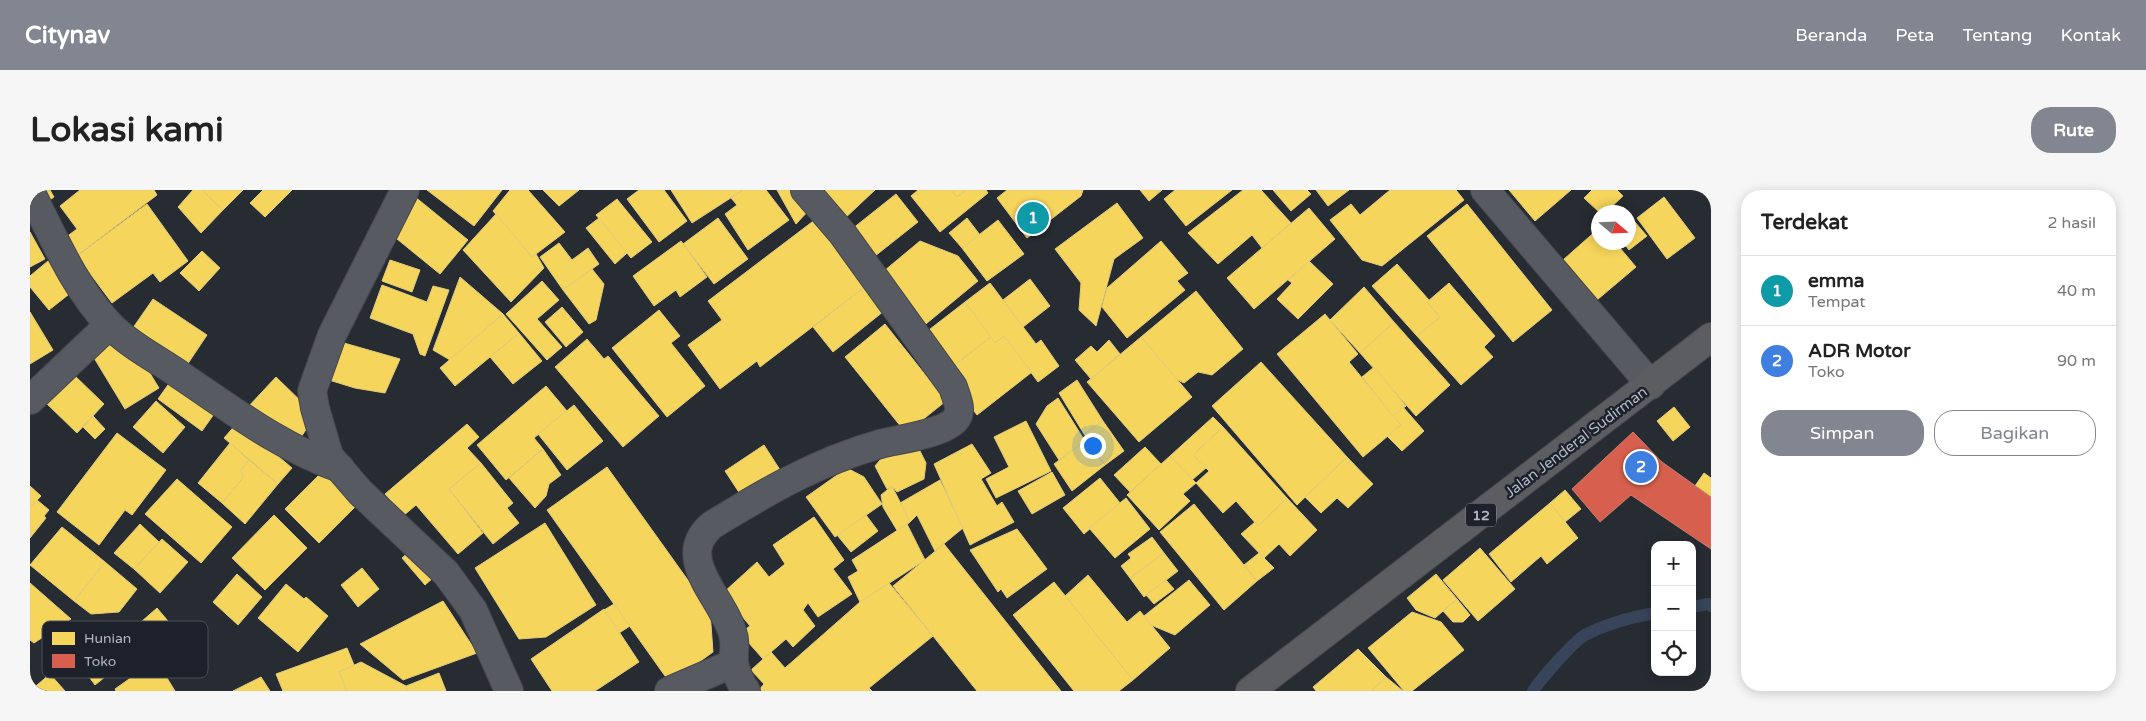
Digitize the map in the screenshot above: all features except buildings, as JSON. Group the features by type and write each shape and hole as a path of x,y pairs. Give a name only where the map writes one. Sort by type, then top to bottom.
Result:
{"highway":[{"name":"Jalan Jenderal Sudirman","path":"1250,691 1651,385 1711,337"}],"street":[{"path":"405,190 332,336 312,391 320,430 329,456 360,492 446,573 473,610 509,691"},
{"path":"746,691 734,663 733,634 699,567 696,548 702,534 712,525 804,472 850,452 943,429 956,419 960,407 953,387 842,233 805,190"},
{"path":"1485,190 1651,385"},
{"path":"30,191 78,284 109,325 132,343 277,440 316,460 340,468"},
{"path":"30,400 109,325"},
{"path":"669,691 734,663"}],"waterway":[{"path":"1696,606 1708,604 1711,606"},
{"path":"1533,691 1558,661 1585,635 1619,621 1651,614"}],"place":[{"name":"emma","path":"1033,218"},
{"name":"ADR Motor","path":"1641,467"}]}
